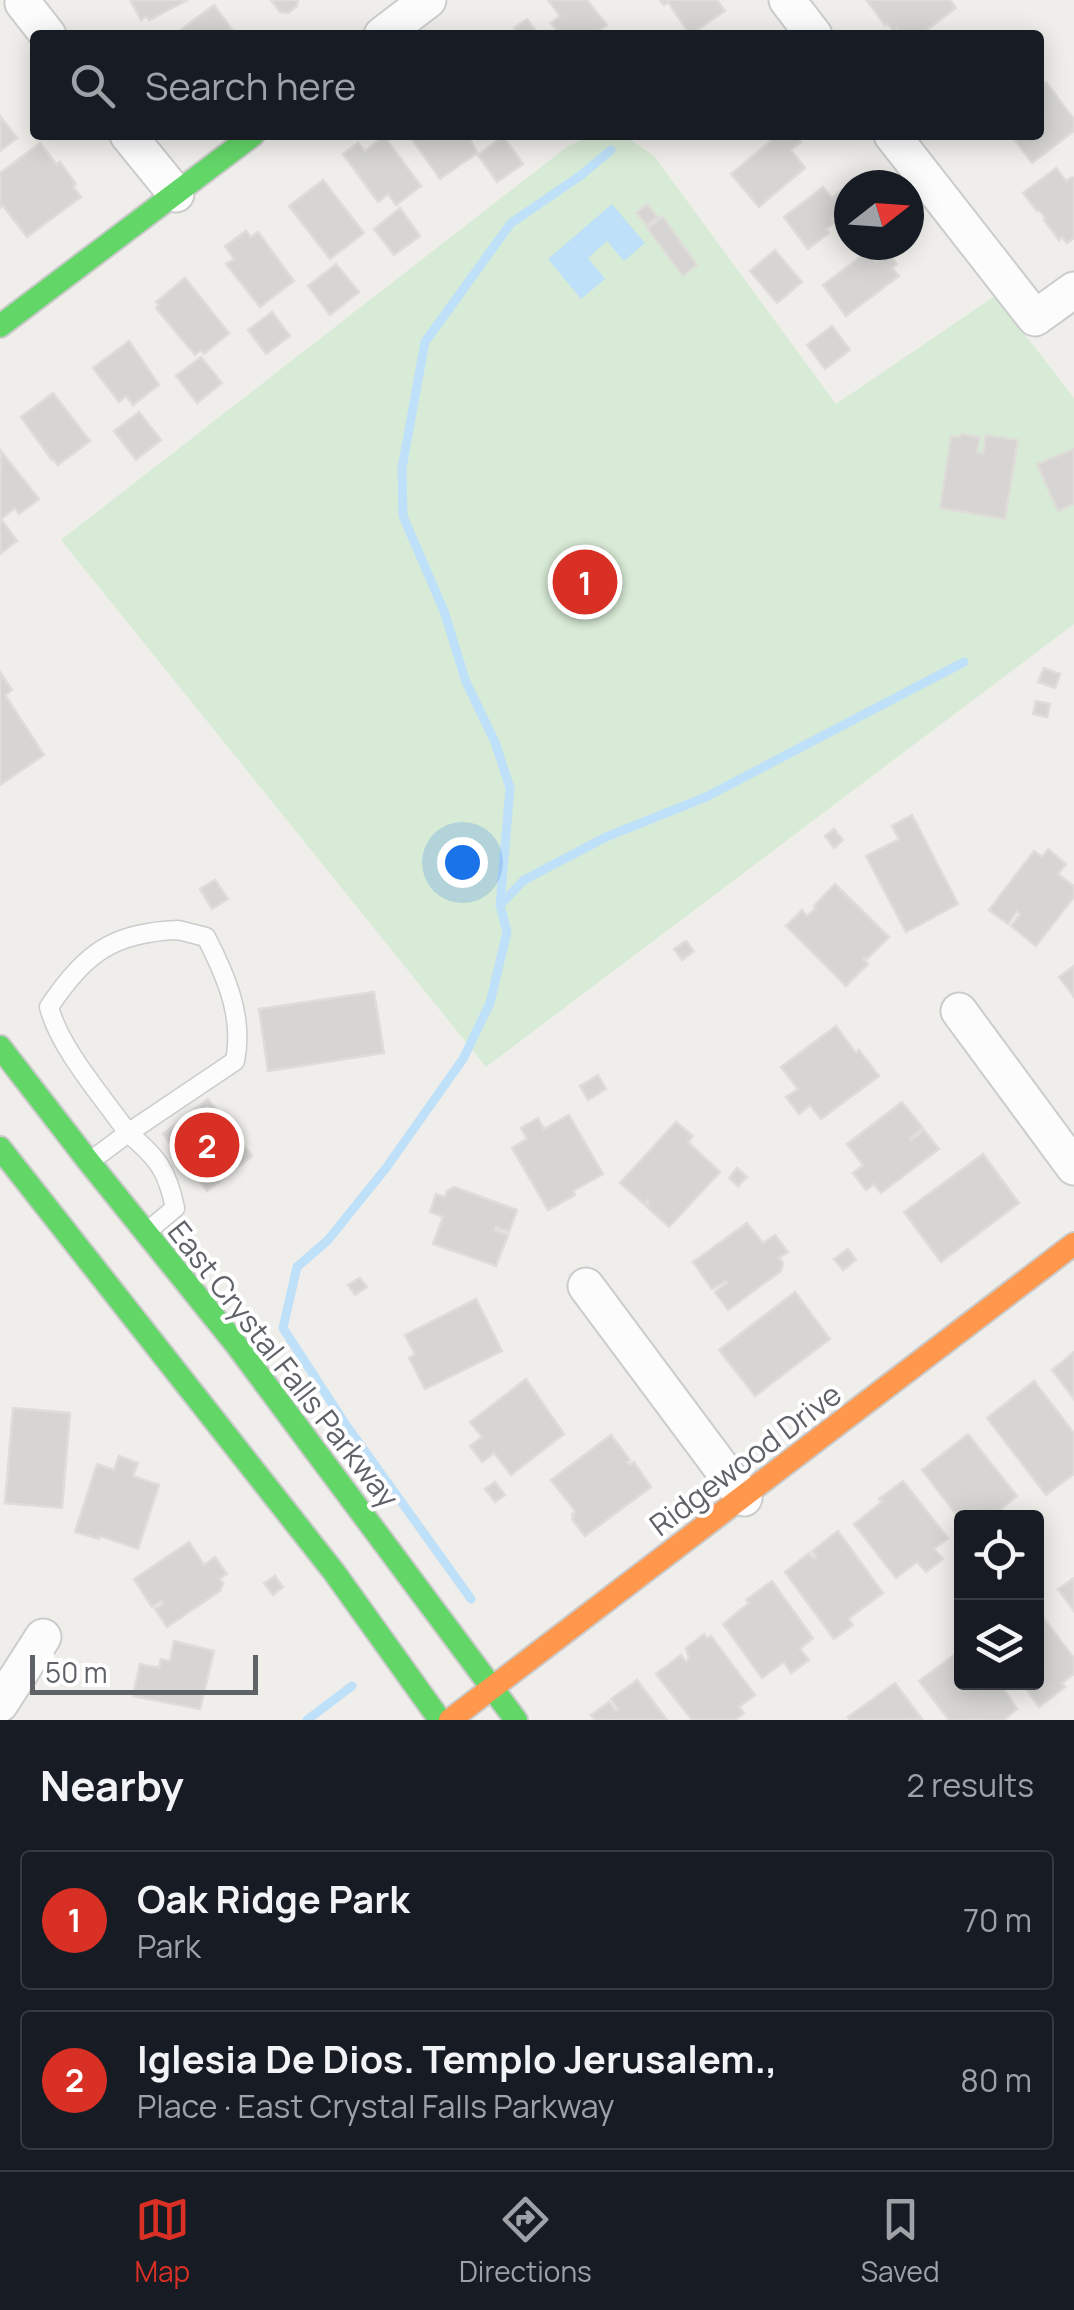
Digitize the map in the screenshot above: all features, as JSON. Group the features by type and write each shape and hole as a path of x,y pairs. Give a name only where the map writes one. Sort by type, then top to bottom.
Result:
{"main road":[{"path":"0,326 246,140"},
{"name":"East Crystal Falls Parkway","path":"0,1047 235,1344 516,1720"},
{"path":"0,1148 334,1572 440,1720"},
{"name":"Ridgewood Drive","path":"450,1720 1074,1244"}],"street":[{"path":"389,30 428,0"},
{"path":"787,0 810,30"},
{"path":"22,3 44,30"},
{"path":"132,140 176,194"},
{"path":"896,140 1036,318 1074,290"},
{"path":"959,1011 1074,1167"},
{"path":"586,1286 744,1498"},
{"path":"0,1704 42,1637"}],"lane":[{"path":"89,1162 128,1132 235,1061 239,1039 227,977 206,937 166,930 116,941 92,954 49,1007 54,1026 66,1046 128,1132 166,1173 175,1208 146,1233"}],"green space":[{"path":"582,140 631,140 654,156 836,404 995,296 1074,398 1074,624 486,1067 61,540 568,146"}],"water":[{"path":"612,204 645,243 624,261 607,241 588,258 605,279 581,299 548,259"}],"building":[{"path":"130,0 188,0 149,20 147,16 141,20"},
{"path":"271,0 298,0 288,13 280,12"},
{"path":"548,0 587,0 607,25 600,30 557,30 551,23 560,16"},
{"path":"660,0 717,0 725,11 697,30 687,30 668,2 664,5"},
{"path":"950,0 956,8 927,30 892,30 867,1"},
{"path":"214,5 232,30 181,30"},
{"path":"527,19 535,30 516,30"},
{"path":"1044,84 1074,119 1074,131 1032,163 1015,140 1044,140"},
{"path":"0,116 17,138 0,151"},
{"path":"379,140 387,140 421,186 396,205 388,194 378,202 343,154 358,143 365,151"},
{"path":"413,140 470,140 477,153 440,179"},
{"path":"498,140 506,140 523,164 497,182 478,155"},
{"path":"772,140 801,142 791,150 805,168 759,207 731,174"},
{"path":"40,143 57,165 60,162 81,197 27,237 3,206 0,208 0,173"},
{"path":"1056,168 1066,181 1074,179 1074,238 1067,243 1062,237 1059,240 1023,193"},
{"path":"323,180 364,233 330,259 289,206"},
{"path":"823,187 834,196 834,223 826,229 829,233 808,249 784,217"},
{"path":"647,204 658,217 647,225 636,213"},
{"path":"400,208 420,236 394,255 374,229"},
{"path":"663,217 697,265 683,276 647,228"},
{"path":"246,231 251,237 258,232 294,281 260,307 226,264 234,259 225,246"},
{"path":"775,250 802,282 777,303 750,271"},
{"path":"856,260 894,260 897,264 892,268 899,276 846,316 823,285"},
{"path":"336,264 359,292 330,315 308,286"},
{"path":"185,278 229,333 204,354 201,350 195,355 156,308 156,302"},
{"path":"272,312 290,336 266,354 248,330"},
{"path":"832,326 850,350 825,369 807,345"},
{"path":"129,341 159,385 133,405 126,396 119,402 93,368"},
{"path":"201,357 222,383 197,403 176,376"},
{"path":"53,393 90,441 58,465 21,417"},
{"path":"139,412 161,440 136,460 114,431"},
{"path":"986,435 1018,440 1005,519 940,508 951,436 980,437 977,452 983,454"},
{"path":"1074,449 1074,504 1058,511 1037,464"},
{"path":"1,451 39,499 19,514 15,508 0,520"},
{"path":"0,521 17,541 0,554"},
{"path":"1044,668 1060,674 1055,688 1038,682"},
{"path":"0,672 12,690 5,695 44,755 0,785"},
{"path":"1036,701 1050,704 1047,717 1033,714"},
{"path":"912,815 958,904 906,932 866,856 899,839 892,826"},
{"path":"834,829 843,840 834,848 825,836"},
{"path":"1048,849 1066,864 1058,874 1074,886 1074,897 1036,946 1011,926 1020,914 1017,911 1008,924 989,910 1034,851 1042,857"},
{"path":"215,880 228,899 212,909 200,889"},
{"path":"835,884 889,937 863,959 868,964 846,986 786,926 802,910 807,916"},
{"path":"686,941 694,951 682,960 674,949"},
{"path":"1074,966 1074,997 1059,977"},
{"path":"374,992 384,1053 268,1071 259,1009"},
{"path":"836,1026 879,1076 821,1119 810,1105 799,1114 786,1097 798,1089 781,1067"},
{"path":"598,1075 606,1089 588,1100 580,1086"},
{"path":"208,1099 252,1156 207,1191 163,1134"},
{"path":"902,1102 923,1128 911,1140 924,1130 939,1149 881,1193 874,1184 866,1190 853,1173 863,1165 847,1144"},
{"path":"569,1115 603,1174 548,1210 512,1148 527,1139 521,1128 538,1118 544,1129"},
{"path":"676,1122 693,1136 688,1142 720,1172 669,1227 646,1206 647,1200 644,1204 620,1183"},
{"path":"983,1154 1019,1203 941,1262 904,1212"},
{"path":"737,1168 747,1177 738,1186 729,1178"},
{"path":"454,1187 517,1210 509,1232 496,1227 495,1230 508,1235 496,1266 433,1244 443,1217 430,1212 436,1194 445,1197"},
{"path":"747,1223 763,1243 775,1235 788,1252 779,1258 783,1263 781,1271 728,1310 715,1292 726,1281 712,1289 693,1262"},
{"path":"848,1249 856,1260 843,1270 834,1259"},
{"path":"360,1278 367,1287 355,1295 348,1285"},
{"path":"795,1292 830,1339 755,1396 719,1350"},
{"path":"476,1299 502,1351 425,1389 409,1358 415,1354 405,1335"},
{"path":"1074,1352 1074,1399 1052,1370"},
{"path":"526,1379 564,1434 511,1475 494,1453 482,1462 470,1446 482,1437 470,1422"},
{"path":"1034,1381 1074,1433 1074,1474 1046,1495 987,1418"},
{"path":"13,1408 70,1413 62,1508 5,1503"},
{"path":"968,1434 1017,1496 1000,1510 954,1512 922,1470"},
{"path":"611,1435 630,1460 629,1465 634,1462 651,1487 585,1536 572,1519 576,1512 551,1480"},
{"path":"119,1456 138,1463 133,1476 159,1485 138,1549 75,1532 97,1464 114,1470"},
{"path":"903,1481 948,1538 934,1549 943,1559 926,1572 917,1562 896,1578 854,1524"},
{"path":"495,1482 505,1495 495,1502 485,1489"},
{"path":"838,1531 883,1593 848,1619 853,1625 834,1639 785,1572 809,1553 814,1559 812,1551"},
{"path":"189,1542 204,1565 215,1557 227,1574 219,1579 223,1583 220,1591 167,1627 155,1609 163,1604 161,1601 152,1607 134,1579"},
{"path":"275,1576 283,1587 273,1595 264,1583"},
{"path":"1074,1578 1074,1611 1058,1589"},
{"path":"772,1581 813,1638 800,1649 809,1660 791,1673 784,1662 762,1678 723,1624"},
{"path":"1044,1619 1074,1658 1074,1674 1062,1683 1065,1687 1039,1707 1027,1690 1044,1690"},
{"path":"704,1634 707,1638 711,1636 755,1695 739,1707 744,1713 735,1720 692,1720 656,1674 681,1655 686,1662 686,1648"},
{"path":"174,1641 214,1651 200,1709 133,1696 140,1664 159,1668 161,1659 170,1661"},
{"path":"954,1655 954,1690 1004,1690 1017,1709 1004,1720 949,1720 919,1681"},
{"path":"637,1680 667,1720 595,1720 591,1715 609,1702 616,1711 611,1699"},
{"path":"895,1683 922,1719 850,1720 848,1717"}],"waterway":[{"path":"471,1599 344,1422 283,1328 297,1267 328,1240 386,1168 463,1059 490,1003 507,932 500,905 510,788 495,742 466,682 444,611 403,516 402,468 425,342 511,223 611,150"},
{"path":"500,905 524,880 606,837 706,797 964,662"},
{"path":"307,1720 352,1686"}],"traffic: fast":[{"path":"0,326 246,140"},
{"path":"0,1047 235,1343 516,1720"},
{"path":"0,1148 334,1572 440,1720"}],"traffic: slow":[{"path":"450,1720 1074,1244"}],"place":[{"name":"Oak Ridge Park","path":"585,582"},
{"name":"Iglesia De Dios. Templo Jerusalem.,","path":"207,1145"}]}
